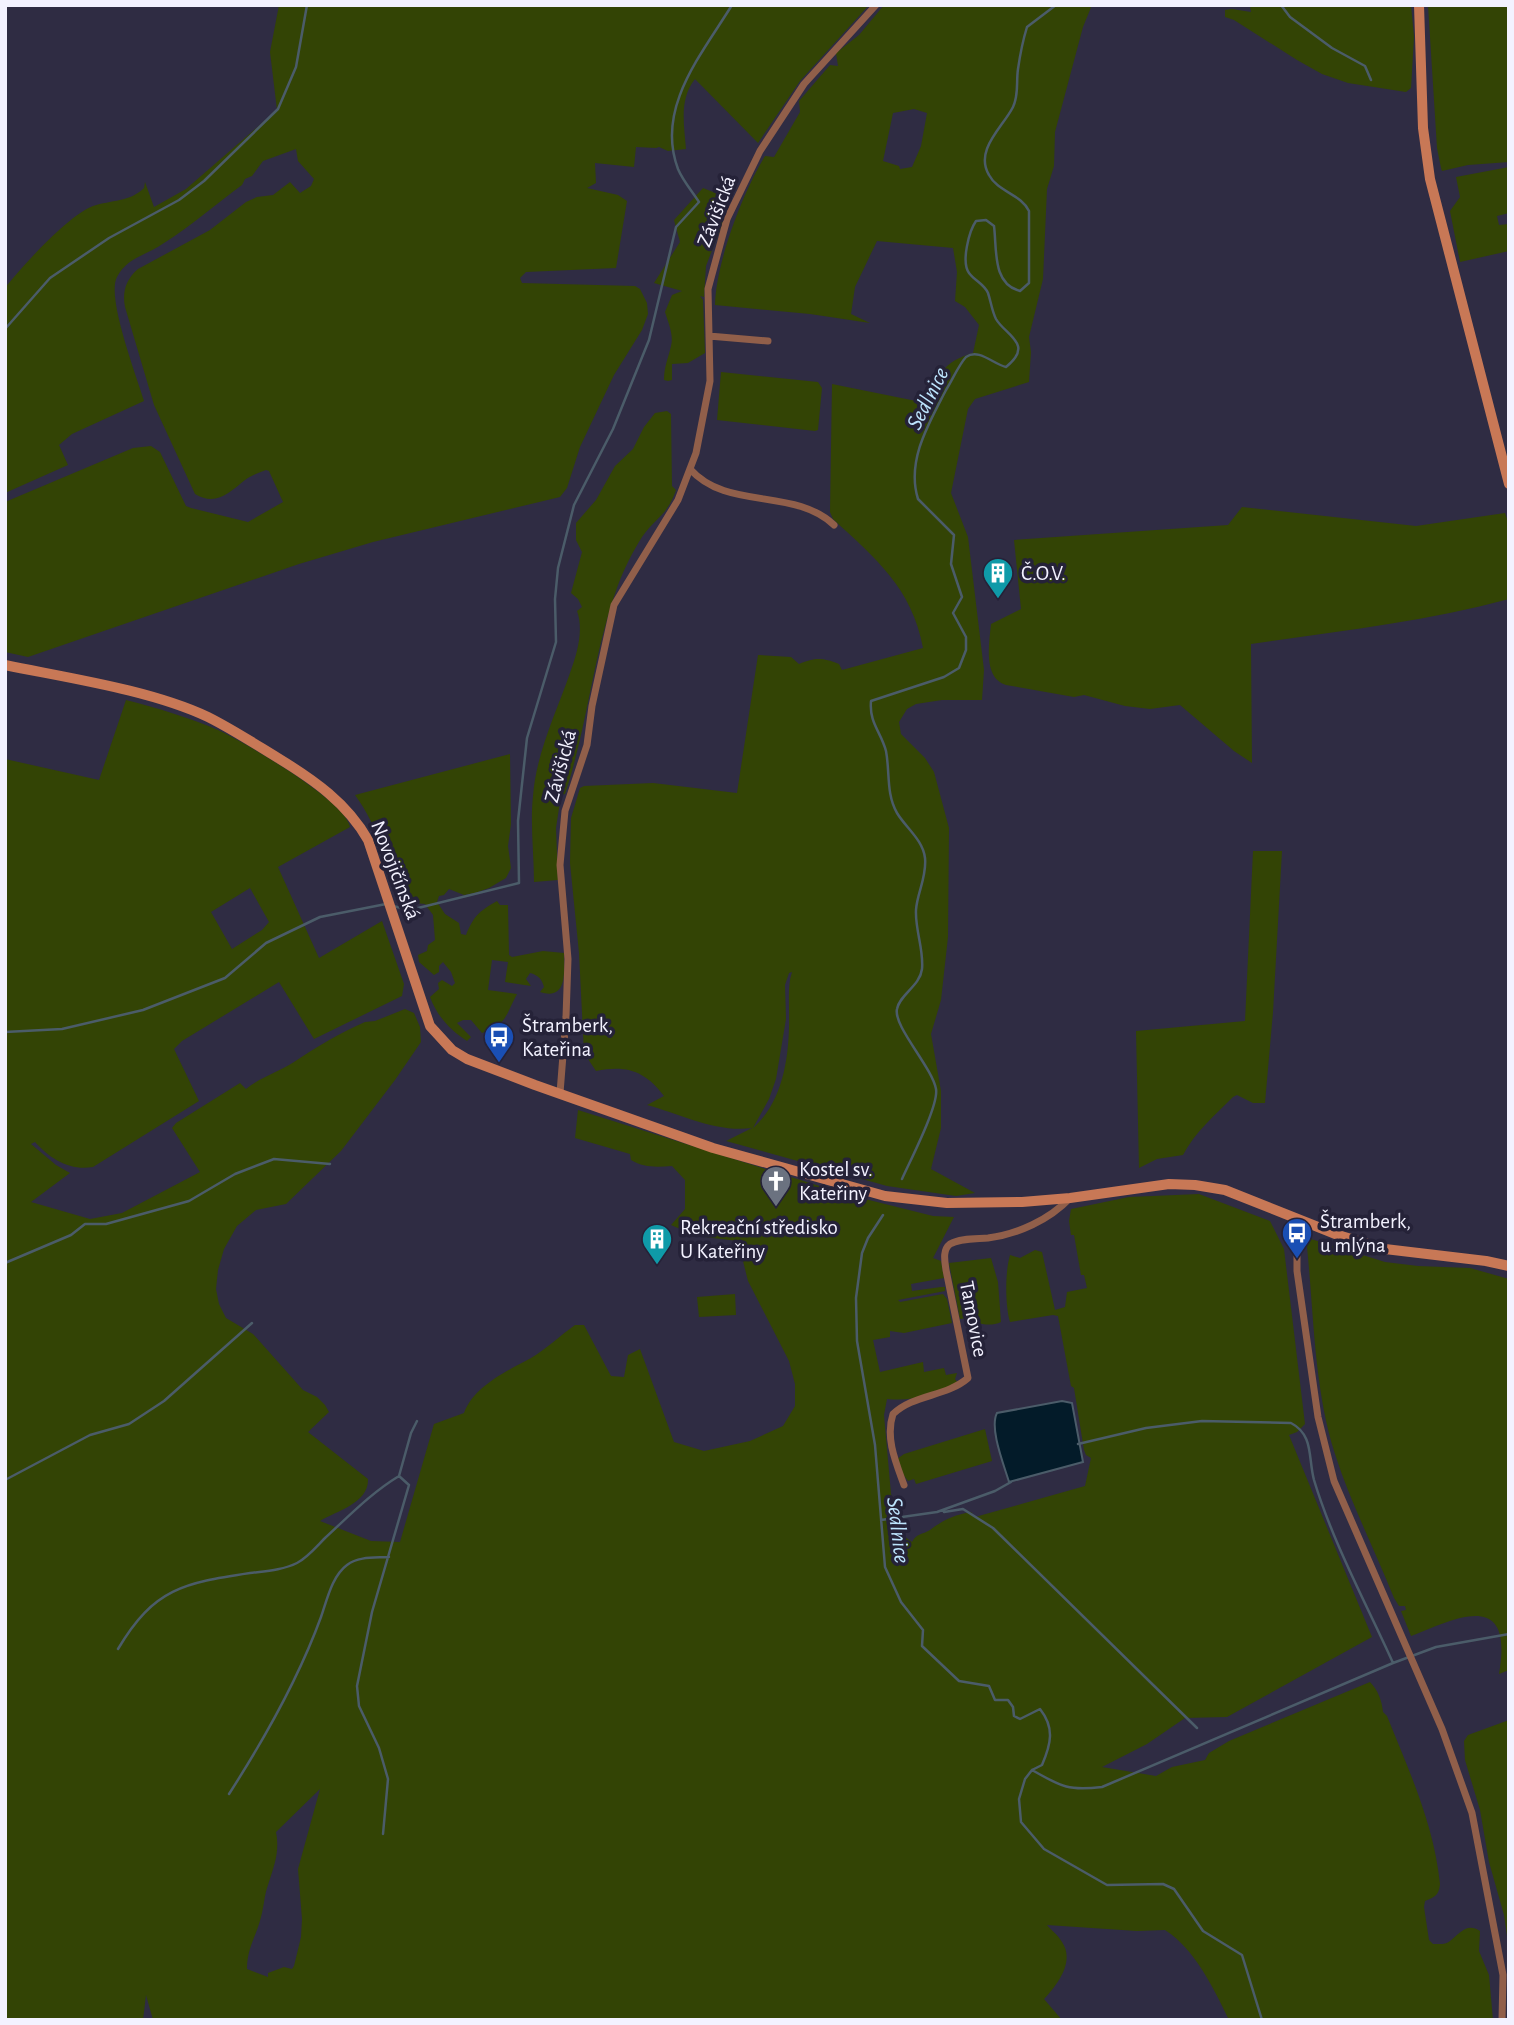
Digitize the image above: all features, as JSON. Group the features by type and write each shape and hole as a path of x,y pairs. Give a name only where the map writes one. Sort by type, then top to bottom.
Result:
{"street":[{"name":"Závišická","path":"560,1093 568,959 560,865 565,811 587,745 592,706 614,605 678,499 696,453 710,381 708,289 727,219 760,151 804,84 876,5"},
{"path":"1419,5 1423,128 1430,178 1509,484"},
{"path":"709,336 768,341"},
{"path":"690,469 715,488 804,505 824,515 834,525"},
{"name":"Novojičínská","path":"5,665 143,696 187,709 249,740 319,785 348,810 368,840 422,1008 433,1030 452,1050 467,1059 658,1130 885,1196 947,1203 1022,1202 1169,1184 1195,1185 1225,1190 1338,1235 1385,1249 1509,1266"},
{"name":"Tamovice","path":"905,1485 890,1432 893,1414 916,1401 954,1388 968,1378 946,1270 946,1249 950,1244 959,1241 990,1238 1026,1227 1056,1213 1070,1198"},
{"path":"1297,1218 1297,1271 1318,1417 1334,1480 1442,1729 1472,1813 1503,1975 1502,2020"}],"green space":[{"path":"279,5 869,5 800,81 758,143 695,79 685,103 686,149 668,151 659,147 636,147 634,167 595,163 596,183 587,188 618,195 627,201 616,268 526,272 520,278 522,283 635,286 640,289 647,303 648,314 642,330 614,375 580,447 567,488 560,497 373,542 299,564 28,657 5,652 5,502 133,448 151,446 160,452 186,506 248,522 283,502 269,471 266,470 250,477 222,496 210,499 195,494 154,405 124,296 128,281 138,269 210,230 246,202 273,195 290,182 300,193 311,186 314,179 298,161 296,149 263,161 242,185 184,229 121,270 115,287 119,319 144,401 72,434 59,445 68,465 5,493 5,288 46,242 83,211 133,196 144,188 145,182 154,207 186,189 277,110 270,52"},
{"path":"884,5 1092,5 1083,27 1055,132 1054,166 1047,189 1043,279 1029,337 1029,382 975,399 968,409 951,493 968,537 984,670 982,700 942,700 916,704 907,709 899,722 901,734 925,758 934,772 949,828 948,937 941,1000 931,1034 941,1091 941,1128 931,1169 975,1193 956,1196 887,1186 726,1141 752,1128 725,1128 647,1105 664,1096 650,1081 626,1070 596,1071 584,1053 579,953 570,863 571,818 580,788 653,783 737,793 758,655 791,657 799,664 823,659 839,664 842,670 923,648 918,627 901,591 864,548 833,519 830,512 832,384 931,404 943,371 948,365 973,353 979,325 965,307 955,301 957,272 953,248 877,241 855,287 851,314 870,323 715,305 725,248 740,208 765,156 774,157 800,112 799,101 830,65 838,66 836,53 859,35","holes":["914,109 927,113 921,146 912,167 900,169 899,166 883,161 893,113","792,972 788,1042 783,1074 772,1104 753,1128 769,1099 776,1079 786,1019 785,985 789,973"]},
{"path":"1250,5 1411,5 1414,37 1411,88 1406,92 1348,83 1322,74 1225,17 1225,10 1251,12"},
{"path":"1428,5 1509,5 1509,162 1468,165 1442,171 1437,148"},
{"path":"1509,167 1509,213 1497,216 1499,225 1509,224 1509,251 1460,262 1450,211 1460,197 1456,177"},
{"path":"703,188 723,196 724,219 706,266 704,297 700,296 703,300 705,353 688,363 672,364 672,380 668,381 664,380 664,375 672,337 665,312 672,295 682,291 654,283 680,242 674,220"},
{"path":"721,372 818,382 822,388 818,430 717,420"},
{"path":"667,411 671,414 672,486 676,490 665,511 639,542 618,585 602,637 573,768 565,794 561,795 556,828 558,880 534,882 532,817 535,780 547,734 575,658 580,634 577,611 582,607 571,593 582,552 576,540 576,523 596,500 615,466 633,449 655,413"},
{"path":"1242,507 1416,526 1505,513 1509,525 1509,599 1413,620 1251,644 1252,763 1180,705 1150,709 1125,706 1084,695 1074,697 1006,685 994,675 989,659 991,624 1021,609 1014,540 1228,525"},
{"path":"126,700 195,721 249,747 313,788 344,816 350,827 278,867 319,958 382,921 404,984 402,996 314,1039 279,982 182,1041 174,1049 199,1101 93,1167 68,1165 47,1154 35,1142 31,1144 70,1173 31,1202 90,1219 122,1213 200,1172 172,1128 176,1123 240,1083 246,1089 356,1026 405,1009 414,1013 420,1027 421,1042 395,1080 341,1151 286,1204 256,1210 237,1226 224,1249 216,1289 226,1318 253,1334 303,1390 317,1397 325,1405 329,1412 308,1432 368,1479 367,1487 358,1500 320,1521 371,1541 400,1542 434,1424 464,1413 483,1387 537,1354 575,1325 584,1325 611,1376 624,1377 628,1355 640,1349 674,1442 704,1451 750,1441 783,1426 795,1406 795,1384 789,1361 748,1281 738,1241 696,1236 671,1225 685,1209 685,1180 672,1166 641,1164 631,1160 630,1154 575,1138 578,1110 845,1194 933,1216 954,1217 933,1258 941,1261 944,1278 911,1284 912,1291 945,1287 945,1291 898,1300 900,1302 943,1294 947,1299 952,1323 904,1333 890,1331 890,1337 873,1340 880,1372 923,1362 924,1372 944,1368 946,1375 957,1373 955,1379 958,1383 940,1390 915,1398 887,1399 884,1415 891,1494 904,1536 912,1542 944,1521 959,1515 971,1512 975,1517 1085,1486 1091,1458 1084,1450 1058,1316 1010,1322 1006,1288 1010,1255 1020,1258 1035,1250 1042,1252 1055,1310 1065,1307 1067,1292 1087,1288 1084,1275 1081,1275 1074,1235 1071,1235 1071,1209 1129,1197 1199,1194 1270,1221 1284,1249 1305,1424 1289,1435 1372,1637 1227,1717 1185,1718 1147,1744 1102,1767 1156,1776 1172,1767 1205,1760 1209,1753 1229,1741 1370,1682 1379,1696 1383,1712 1412,1778 1432,1840 1440,1884 1436,1895 1425,1901 1429,1940 1433,1944 1444,1944 1467,1928 1480,1931 1479,1951 1489,1975 1493,2020 1229,2020 1194,1959 1176,1938 1165,1930 1137,1931 1047,1925 1066,1949 1063,1972 1044,1999 1062,2020 153,2020 146,1995 143,2020 5,2020 5,759 99,780","holes":["250,888 269,922 262,930 232,949 211,912","320,1789 298,1869 302,1919 294,1966 292,1969 284,1967 268,1973 268,1977 247,1969 247,1962 276,1859 276,1832"]},
{"path":"510,754 511,824 508,846 511,868 506,878 489,888 464,895 449,889 439,896 437,902 445,914 459,923 461,934 466,935 474,919 485,908 497,901 500,905 508,905 509,955 512,957 543,951 564,953 564,976 556,992 540,992 544,987 537,976 530,973 526,979 531,986 505,982 508,962 492,960 488,990 517,994 505,1018 490,1030 482,1033 471,1020 457,1023 471,1037 467,1041 445,1022 430,997 439,989 438,983 442,980 452,986 455,983 451,972 443,962 439,966 439,972 434,975 419,962 418,955 427,951 428,945 435,940 433,915 425,904 416,903 401,908 377,835 355,795"},
{"path":"1253,851 1282,851 1265,1103 1253,1103 1237,1095 1233,1097 1199,1131 1183,1155 1157,1159 1139,1168 1136,1031 1245,1021"},
{"path":"1308,1240 1385,1262 1470,1268 1509,1279 1509,1670 1499,1674 1501,1647 1498,1630 1490,1620 1478,1616 1463,1617 1411,1636 1401,1611 1406,1610 1405,1606 1399,1606 1394,1598 1348,1491 1328,1429 1316,1352 1307,1247"},
{"path":"991,1258 998,1282 1001,1322 988,1325 966,1318 960,1319 949,1263"},
{"path":"735,1294 736,1315 699,1317 697,1297"},
{"path":"985,1429 992,1461 916,1484 914,1479 908,1481 902,1473 897,1459 904,1454"},
{"path":"1509,1720 1509,1950 1504,1915 1489,1862 1480,1810 1465,1760 1464,1741 1468,1735"}],"water":[{"path":"1062,1401 1072,1403 1083,1462 1009,1482 996,1437 997,1413"}],"waterway":[{"path":"5,329 50,278 109,238 179,200 204,181 278,109 296,67 307,5"},
{"path":"393,906 410,910 519,883 518,821 527,738 556,642 555,599 558,568 574,505 613,429 649,340 676,227 699,202 678,169 672,146 673,125 685,82 732,5"},
{"name":"Sedlnice","path":"902,1179 929,1120 936,1097 933,1080 897,1016 899,1004 918,980 922,969 916,910 925,872 925,858 918,840 894,806 886,751 874,721 871,701 944,677 959,668 966,650 966,637 953,613 962,597 951,564 954,535 918,499 915,471 927,429 966,357 981,355 1006,367 1018,352 1015,340 996,319 988,293 969,273 966,254 976,221 986,220 994,226 996,255 1000,273 1005,281 1020,291 1029,283 1029,211 1021,201 993,181 985,166 985,157 987,148 1015,102 1017,74 1027,27 1056,5"},
{"path":"1281,5 1290,17 1332,48 1365,66 1371,80"},
{"path":"5,1032 62,1029 143,1010 225,978 266,943 320,917 386,904"},
{"path":"5,1263 71,1235 85,1224 106,1224 189,1201 235,1174 274,1159 330,1164"},
{"name":"Sedlnice","path":"883,1215 862,1253 856,1298 857,1341 875,1445 885,1567 901,1602 923,1630 922,1646 959,1681 989,1686 995,1700 1008,1700 1013,1707 1014,1716 1020,1719 1040,1709 1045,1716 1050,1730 1048,1750 1042,1765 1032,1770 1025,1779 1019,1799 1021,1822 1044,1849 1107,1885 1163,1884 1174,1889 1203,1931 1242,1955 1262,2020"},
{"path":"5,1480 90,1435 129,1424 164,1401 252,1323"},
{"path":"118,1649 145,1613 173,1592 207,1581 286,1567 304,1558 360,1505 399,1476 417,1421"},
{"path":"1078,1444 1146,1428 1202,1421 1291,1423 1307,1441 1314,1480 1331,1527 1393,1663"},
{"path":"383,1834 388,1779 379,1748 359,1706 357,1686 372,1612 409,1485 399,1476"},
{"path":"881,1520 937,1512 995,1491 1011,1482"},
{"path":"944,1512 963,1509 993,1528 1197,1728"},
{"path":"229,1794 291,1686 337,1575 357,1560 389,1557"},
{"path":"1032,1770 1065,1786 1102,1787 1393,1663 1436,1647 1509,1634"}],"place":[{"name":"Č.O.V.","path":"998,600"},
{"name":"Štramberk, Kateřina","path":"499,1064"},
{"name":"Kostel sv. Kateřiny","path":"776,1208"},
{"name":"Štramberk, u mlýna","path":"1297,1260"},
{"name":"Rekreační středisko U Kateřiny","path":"657,1266"}]}
